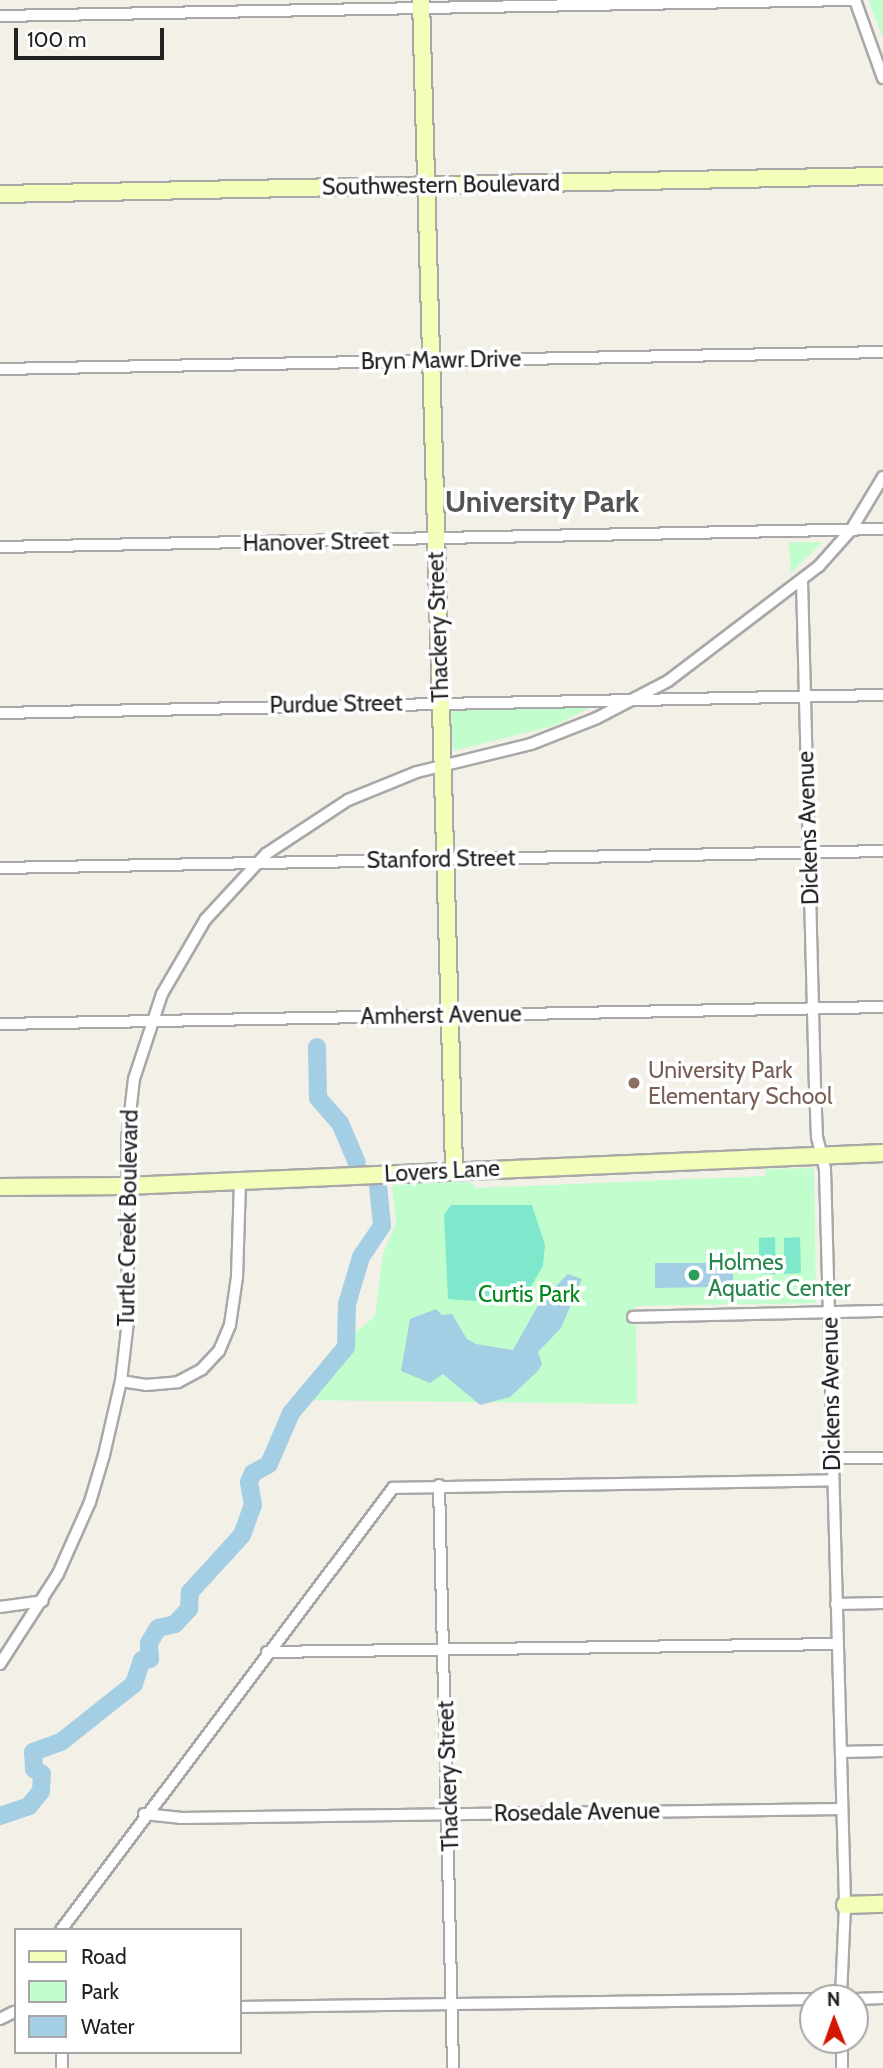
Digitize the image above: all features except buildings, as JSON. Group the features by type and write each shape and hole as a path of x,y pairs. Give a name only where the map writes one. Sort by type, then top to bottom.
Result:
{"street":[{"path":"0,16 421,4 854,0 883,78"},
{"name":"Thackery Street","path":"421,4 454,1170"},
{"name":"Southwestern Boulevard","path":"0,194 883,176"},
{"name":"Bryn Mawr Drive","path":"0,369 883,352"},
{"name":"Turtle Creek Boulevard","path":"0,1664 43,1601 90,1502 121,1381 129,1292 126,1186 130,1099 152,1021 190,943 256,863 348,800 391,780 531,744 634,700 712,651 802,581 851,530 883,477"},
{"name":"Hanover Street","path":"0,547 883,529"},
{"name":"Dickens Avenue","path":"802,581 813,1009 821,1153 825,1169 845,1905 842,1984"},
{"name":"Purdue Street","path":"0,713 883,695"},
{"name":"Stanford Street","path":"0,868 883,851"},
{"name":"Amherst Avenue","path":"0,1024 883,1007"},
{"name":"Lovers Lane","path":"0,1187 126,1186 821,1153 883,1153"},
{"path":"121,1381 146,1385 178,1382 202,1369 219,1351 230,1325 237,1277 240,1181"},
{"path":"633,1317 883,1311"},
{"path":"832,1458 880,1458"},
{"path":"62,1928 267,1651 393,1488 833,1479"},
{"name":"Thackery Street","path":"439,1485 453,2068"},
{"path":"0,1607 43,1601"},
{"path":"836,1604 883,1603"},
{"path":"267,1651 838,1644"},
{"path":"841,1752 883,1751"},
{"name":"Rosedale Avenue","path":"144,1815 842,1809"},
{"path":"845,1905 883,1904"},
{"path":"242,2007 799,1999"}],"green space":[{"path":"869,0 883,0 883,38 871,8"},
{"path":"789,542 823,542 791,573"},
{"path":"595,705 553,726 453,751 451,707"},
{"name":"Curtis Park","path":"814,1168 816,1303 636,1306 637,1404 296,1400 336,1349 375,1316 383,1253 396,1223 392,1185 469,1181 476,1188 766,1176 766,1169"},
{"path":"451,1205 532,1205 545,1245 543,1266 530,1288 503,1303 448,1299 444,1215"},
{"path":"775,1237 776,1274 759,1274 759,1238"},
{"path":"800,1237 801,1273 784,1274 784,1238"}],"water":[{"name":"Holmes Aquatic Center","path":"655,1263 733,1263 733,1293 716,1294 715,1287 655,1288"},
{"path":"568,1274 582,1279 561,1328 538,1352 542,1364 538,1371 510,1397 480,1405 443,1374 430,1383 401,1371 410,1319 436,1309 442,1315 452,1314 467,1339 476,1344 513,1350 540,1302"}],"waterway":[{"path":"317,1047 318,1098 340,1123 357,1163"},
{"path":"0,1816 29,1806 41,1791 42,1774 34,1769 33,1752 61,1742 134,1684 142,1660 150,1659 149,1643 158,1628 175,1624 189,1609 190,1592 242,1535 253,1505 249,1482 253,1473 269,1464 291,1413 346,1347 347,1304 361,1257 382,1226 378,1185"}],"place":[{"name":"University Park Elementary School","path":"634,1083"},
{"name":"Holmes Aquatic Center","path":"694,1275"}],"district":[{"name":"University Park","path":"542,502"}]}
